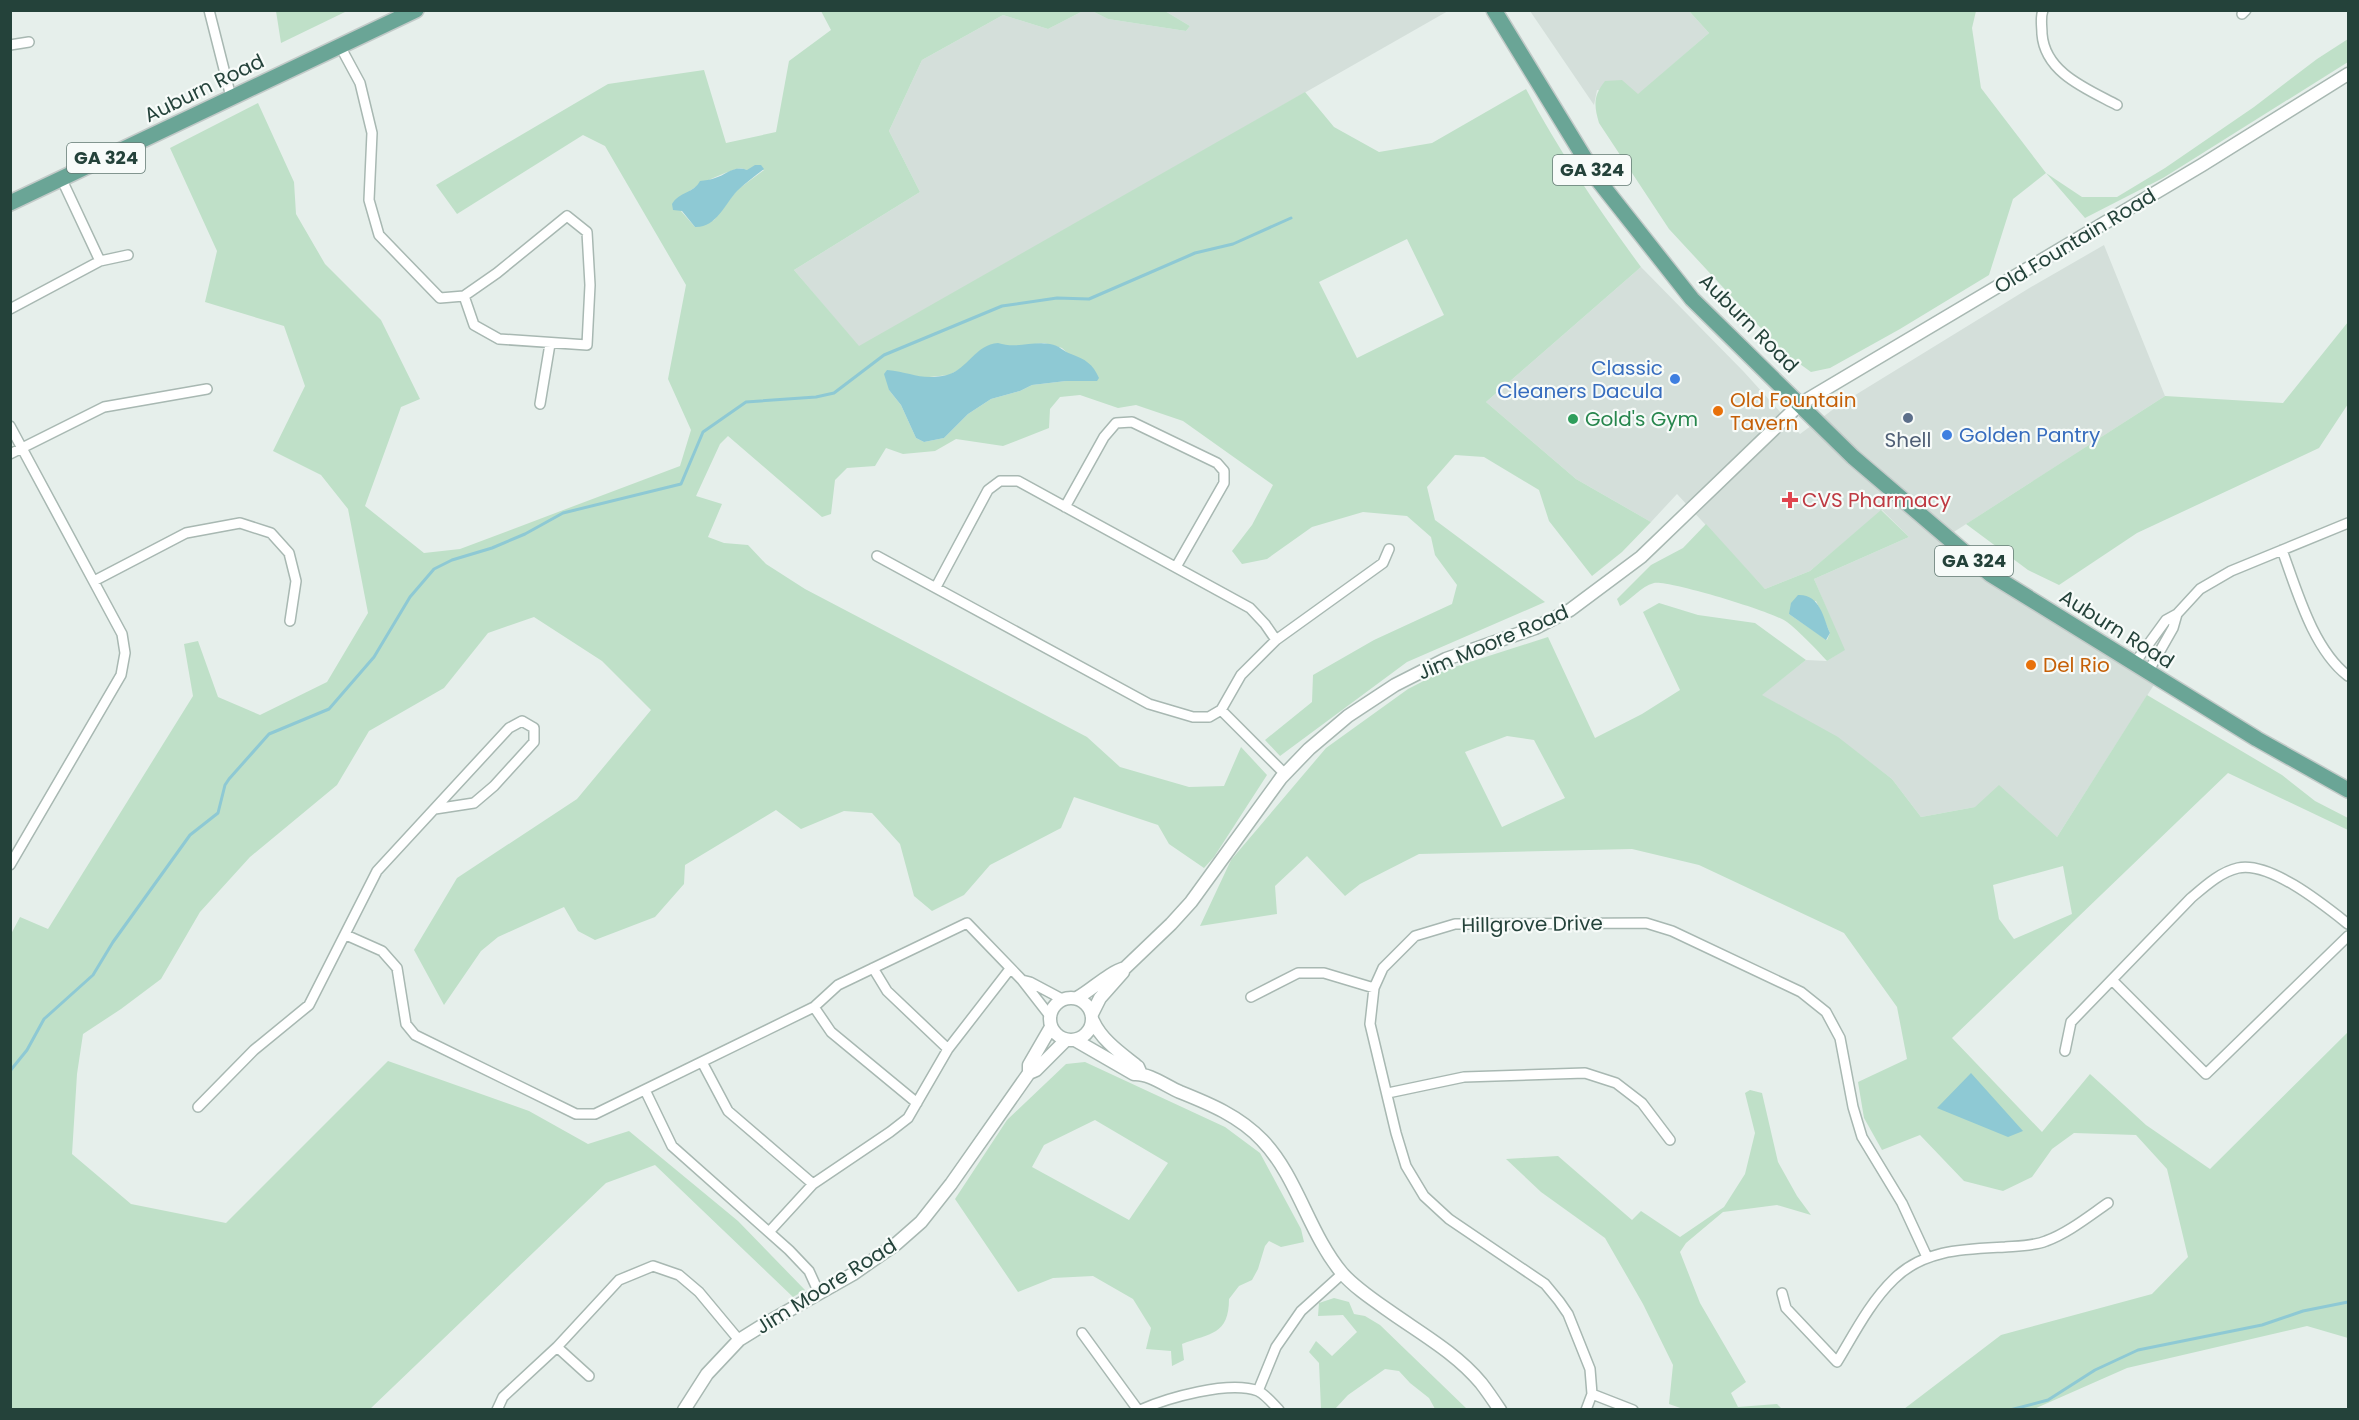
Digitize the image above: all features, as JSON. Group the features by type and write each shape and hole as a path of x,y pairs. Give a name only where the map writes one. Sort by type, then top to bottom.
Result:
{"main road":[{"name":"Auburn Road","path":"10,203 416,10"},
{"name":"Auburn Road","path":"1494,10 1605,189 1692,299 1853,457 1990,574 2257,739 2349,790"}],"street":[{"path":"209,10 231,97"},
{"path":"2043,10 2041,16 2043,42 2052,62 2074,83 2117,105"},
{"path":"10,45 29,42"},
{"path":"340,46 360,83 372,133 369,200 379,235 440,298 464,296 497,273 567,216 587,232 590,285 587,345 499,339 474,325 464,296"},
{"name":"Old Fountain Road","path":"1800,404 2208,162 2349,74"},
{"path":"62,180 100,261"},
{"path":"10,309 100,261 128,255"},
{"path":"540,404 550,344"},
{"path":"10,454 104,407 207,389"},
{"name":"Jim Moore Road","path":"1092,1018 1100,998 1125,968 1164,932 1191,902 1226,856 1258,807 1285,774 1348,716 1395,685 1446,659 1535,628 1570,610 1641,557 1800,404"},
{"path":"1065,507 1104,437 1116,423 1132,422 1217,463 1224,471 1224,483 1176,567"},
{"path":"10,426 122,634 125,653 121,675 10,865"},
{"path":"936,587 988,490 1000,481 1018,481 1250,608 1276,640"},
{"path":"94,581 186,533 240,523 271,533 289,553 296,581 290,621"},
{"path":"2134,664 2166,620 2177,614 2200,589 2231,571 2349,523"},
{"path":"877,556 1149,704 1193,717 1209,717 1221,710 1241,675 1276,640 1383,563 1389,549"},
{"path":"2282,550 2306,614 2327,652 2349,676"},
{"path":"2148,672 2173,628 2177,614"},
{"path":"1221,710 1285,774"},
{"path":"198,1107 254,1050 309,1005 377,871 510,728 522,721 534,728 534,742 494,786 474,803 435,809"},
{"path":"2065,1051 2071,1022 2191,898 2210,882 2237,868 2253,867 2274,874 2324,905 2349,924"},
{"path":"346,935 382,951 397,968 406,1024 415,1035 576,1114 595,1114 814,1007 838,985 967,923 1022,980 1050,1022 1054,1033 1134,1074 1142,1074 1237,1119 1263,1140 1342,1274 1467,1369 1481,1383 1500,1410"},
{"name":"Hillgrove Drive","path":"1586,1410 1592,1394 1590,1369 1568,1314 1559,1301 1545,1284 1449,1219 1424,1196 1406,1166 1370,1024 1374,988 1383,968 1415,936 1455,924 1646,923 1672,931 1801,992 1826,1012 1840,1038 1853,1107 1862,1137 1902,1203 1927,1257"},
{"path":"2112,980 2206,1074 2349,936"},
{"path":"873,968 887,991 948,1049"},
{"name":"Jim Moore Road","path":"1077,998 1093,989 1117,970 1125,968"},
{"path":"769,1232 813,1184 908,1119 948,1049 1010,969"},
{"path":"1251,997 1298,973 1324,973 1374,988"},
{"path":"1022,980 1062,999 1077,998 1086,1004 1104,1039 1138,1067 1142,1074"},
{"path":"1050,1022 1056,1004 1062,999"},
{"path":"814,1007 831,1032 916,1103"},
{"path":"1071,1040 1087,1034 1092,1018"},
{"name":"Jim Moore Road","path":"1029,1073 1029,1065 1050,1022"},
{"name":"Jim Moore Road","path":"684,1410 707,1374 739,1340 853,1274 896,1244 921,1222 951,1184 1029,1073 1036,1070 1051,1052 1071,1040"},
{"path":"702,1062 728,1111 813,1184"},
{"path":"1388,1092 1464,1077 1585,1073 1616,1083 1642,1103 1670,1140"},
{"path":"645,1090 672,1146 769,1232 809,1271 819,1293"},
{"path":"1782,1293 1786,1308 1837,1362 1869,1310 1894,1278 1927,1257 1956,1249 2045,1242 2108,1203"},
{"path":"497,1410 503,1397 557,1347 619,1280 654,1266 679,1275 699,1292 739,1340"},
{"path":"1258,1391 1276,1347 1301,1311 1342,1274"},
{"path":"1082,1333 1139,1410 1163,1400 1227,1387 1258,1391 1279,1410"},
{"path":"557,1347 589,1376"},
{"path":"1592,1394 1633,1410"}],"shaded area":[{"path":"1083,11 1092,11 1108,19 1186,31 1190,26 1165,11 1448,11 859,347 794,270 920,192 889,131 922,60 1003,15 1048,29"},
{"path":"1530,11 1689,11 1709,33 1638,95 1597,90 1594,105"},
{"path":"2104,245 2165,396 1946,537 2157,680 2057,837 1975,807 1921,817 1892,779 1838,738 1761,695 1806,660 1827,661 1844,650 1814,579 1909,537 1882,510 1810,571 1765,589 1677,494 1651,522 1576,479 1486,402 1641,267 1744,372 1800,434 1839,405"}],"green space":[{"path":"276,11 345,12 281,43"},
{"path":"821,11 1083,11 1048,29 1003,15 922,60 889,131 920,192 794,270 859,346 1305,92 1334,127 1379,152 1432,143 1526,89 1580,180 1641,267 1486,402 1576,479 1651,522 1622,552 1592,576 1549,521 1539,490 1484,457 1455,455 1427,487 1435,520 1545,602 1407,662 1280,756 1265,740 1312,702 1313,675 1374,640 1452,604 1457,585 1435,555 1431,537 1407,516 1363,512 1312,527 1267,559 1242,564 1232,551 1252,525 1273,485 1183,421 1136,405 1118,408 1080,395 1060,397 1050,409 1049,428 1003,446 956,439 935,451 903,454 886,448 875,466 847,468 835,480 831,514 822,517 728,436 720,444 696,496 722,504 708,537 724,543 748,545 766,564 805,589 1087,737 1120,767 1189,787 1224,786 1241,747 1267,775 1214,857 1204,868 1169,844 1158,825 1074,797 1061,828 990,865 964,895 932,911 914,896 900,844 872,813 844,811 801,829 776,810 685,865 684,884 655,917 595,940 578,931 564,907 498,937 481,951 444,1005 414,950 457,878 577,799 651,710 602,661 534,617 488,633 444,688 369,731 337,785 250,857 200,912 161,979 83,1034 77,1074 72,1154 131,1204 226,1223 388,1061 529,1111 588,1144 629,1131 738,1221 805,1290 793,1297 655,1165 606,1183 370,1409 11,1409 10,936 20,917 48,929 193,696 184,644 198,641 218,697 260,715 327,682 368,613 348,509 321,475 273,451 305,386 284,326 205,302 217,251 170,148 258,103 294,182 296,214 325,264 381,320 420,399 401,407 365,506 424,553 460,549 680,466 691,430 668,379 686,285 605,146 583,135 457,214 436,185 608,84 704,70 726,143 776,132 789,61 831,30","holes":["741,168 764,170 737,190 714,220 695,227 681,211 688,193 713,178","1407,239 1444,315 1357,358 1319,282","1044,343 1062,348 1097,381 1066,381 1032,385 1020,391 991,399 968,414 944,438 924,442 916,438 901,405 889,390 912,376 920,378 949,375 962,368 977,353 998,344 1009,347"]},
{"path":"1092,11 1165,11 1190,26 1186,31 1108,19"},
{"path":"1689,11 1976,11 1972,28 1981,88 2046,173 2013,199 1989,275 1830,368 1811,372 1782,351 1669,229 1597,117 1597,96 1605,81 1622,80 1638,94 1709,33"},
{"path":"2348,39 2348,62 2163,178 2085,218 2046,173 2082,197 2117,197 2165,168"},
{"path":"2348,322 2348,404 2319,448 2137,533 2059,585 2028,570 1966,524 2165,396 2283,403"},
{"path":"1881,510 1909,537 1814,579 1845,650 1827,661 1787,622 1763,611 1721,598 1679,586 1654,583 1644,587 1620,606 1617,599 1651,565 1683,548 1706,524 1765,589 1810,571","holes":["1816,601 1830,633 1827,640 1789,614"]},
{"path":"1659,603 1698,615 1755,623 1806,660 1762,695 1838,737 1892,779 1921,817 1975,807 1999,785 2057,837 2147,695 2282,775 2315,801 2348,818 2348,830 2228,773 1952,1038 2042,1132 2090,1074 2146,1125 2210,1169 2348,1032 2348,1338 2307,1326 2127,1368 2034,1409 1904,1409 2001,1335 2152,1294 2188,1257 2167,1169 2136,1135 2074,1133 2052,1149 2032,1177 2003,1191 1964,1181 1920,1135 1882,1150 1864,1118 1858,1082 1907,1059 1897,1007 1844,933 1699,865 1632,849 1419,854 1360,884 1345,896 1307,856 1275,886 1277,914 1200,926 1231,860 1326,748 1408,689 1445,670 1548,637 1595,738 1642,714 1680,690 1643,612","holes":["1507,736 1534,740 1565,798 1502,827 1465,752","2063,866 2072,914 2014,939 1999,919 1993,885"]},
{"path":"1085,1062 1225,1127 1260,1153 1301,1229 1304,1242 1281,1247 1269,1241 1252,1280 1239,1286 1229,1299 1226,1320 1222,1326 1216,1331 1182,1344 1184,1360 1172,1366 1171,1351 1146,1349 1151,1328 1133,1299 1093,1276 1053,1278 1018,1292 955,1199 1007,1120 1066,1064","holes":["1095,1120 1168,1163 1129,1220 1032,1167 1044,1145"]},
{"path":"1750,1090 1762,1093 1778,1162 1797,1196 1811,1215 1777,1205 1723,1212 1686,1243 1680,1252 1700,1303 1746,1382 1731,1393 1738,1407 1777,1404 1782,1409 1686,1410 1669,1404 1673,1365 1643,1304 1605,1238 1541,1192 1506,1159 1558,1156 1632,1220 1641,1211 1680,1237 1724,1207 1745,1174 1755,1133 1745,1093"},
{"path":"1334,1298 1349,1302 1354,1314 1365,1316 1380,1325 1467,1409 1435,1409 1429,1398 1399,1371 1385,1369 1348,1395 1335,1409 1321,1409 1319,1363 1309,1352 1316,1341 1332,1356 1357,1332 1343,1315 1318,1316 1319,1303"}],"water":[{"path":"755,165 761,165 764,169 737,191 709,224 695,227 682,211 673,210 672,204 675,200 694,188 700,181 713,179 738,169 747,170"},
{"path":"1043,343 1059,347 1088,363 1099,378 1097,381 1066,381 1032,385 1020,391 991,399 968,414 944,438 924,442 916,438 901,405 889,390 884,374 887,370 923,377 947,375 960,368 977,352 990,344 1011,345"},
{"path":"1798,595 1811,598 1820,608 1830,633 1826,640 1789,614 1791,603"},
{"path":"1971,1073 2023,1131 2008,1137 1937,1108"}],"waterway":[{"path":"10,1071 27,1050 44,1019 93,975 113,942 190,835 218,813 225,785 229,779 269,734 329,709 374,657 410,597 434,569 452,560 492,548 525,534 563,513 681,484 703,432 746,402 816,397 834,393 884,355 1002,306 1057,298 1089,299 1195,253 1233,244 1291,218"},
{"path":"2010,1410 2048,1400 2095,1370 2138,1350 2262,1325 2303,1311 2348,1302"}],"place":[{"name":"Classic Cleaners Dacula","path":"1675,379"},
{"name":"Old Fountain Tavern","path":"1718,411"},
{"name":"Shell","path":"1908,418"},
{"name":"Gold's Gym","path":"1573,419"},
{"name":"Golden Pantry","path":"1947,435"},
{"name":"CVS Pharmacy","path":"1790,500"},
{"name":"Del Rio","path":"2031,665"}]}
